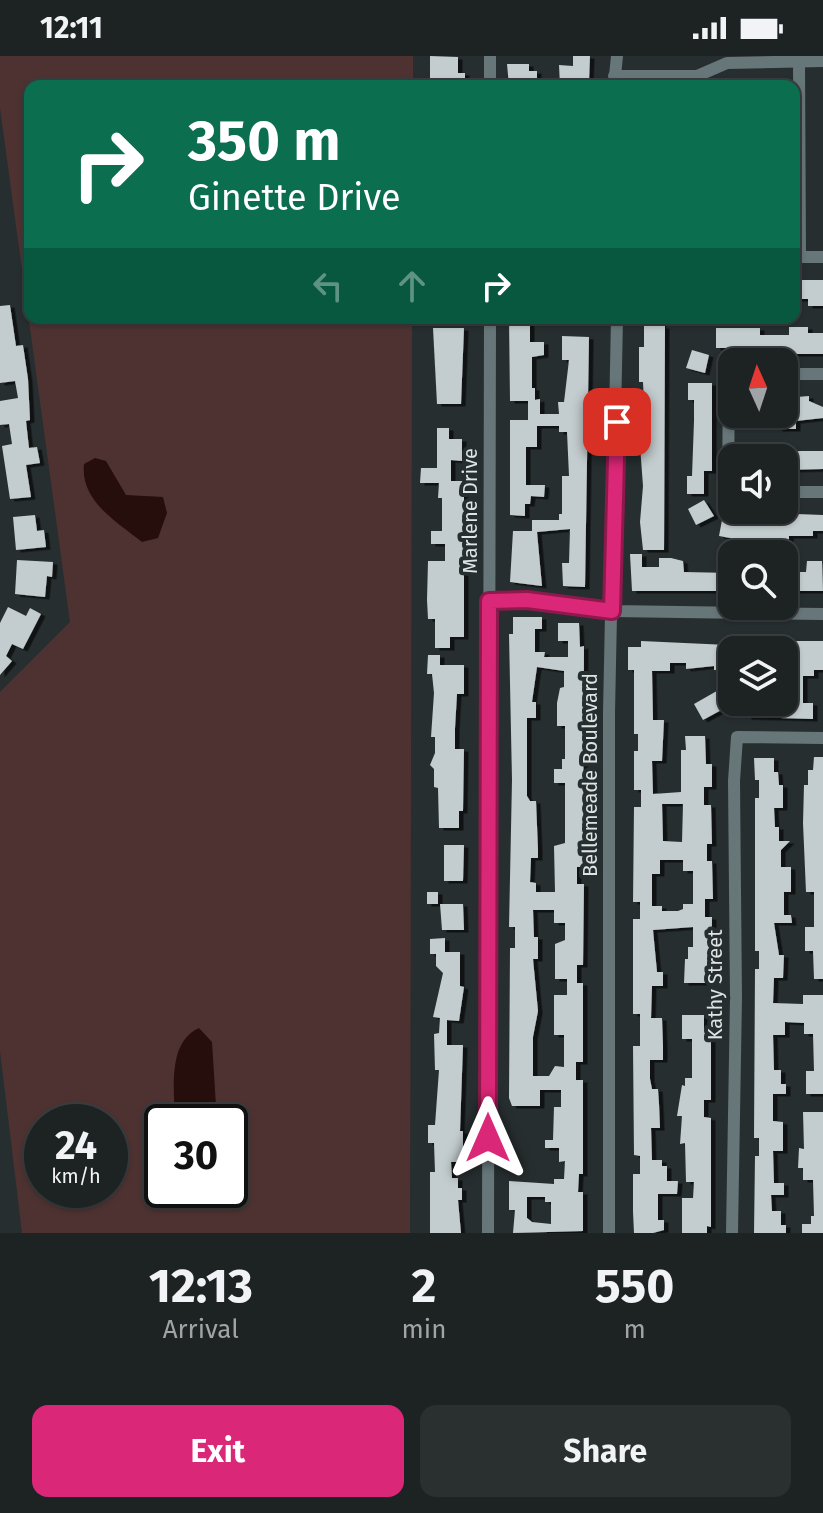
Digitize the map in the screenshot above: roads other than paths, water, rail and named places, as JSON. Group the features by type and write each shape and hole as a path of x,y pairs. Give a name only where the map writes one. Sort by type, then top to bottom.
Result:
{"street":[{"path":"490,56 490,80"},
{"path":"614,80 617,56"},
{"path":"799,61 799,80"},
{"path":"631,80 697,76 727,63 823,61"},
{"path":"800,257 823,257"},
{"name":"Marlene Drive","path":"488,1233 490,324"},
{"name":"Bellemeade Boulevard","path":"609,1233 612,611 617,324"},
{"path":"798,374 823,374"},
{"path":"798,492 823,492"},
{"path":"489,601 527,600 612,611 823,614"},
{"name":"Kathy Street","path":"732,1233 737,737 823,738"}]}
